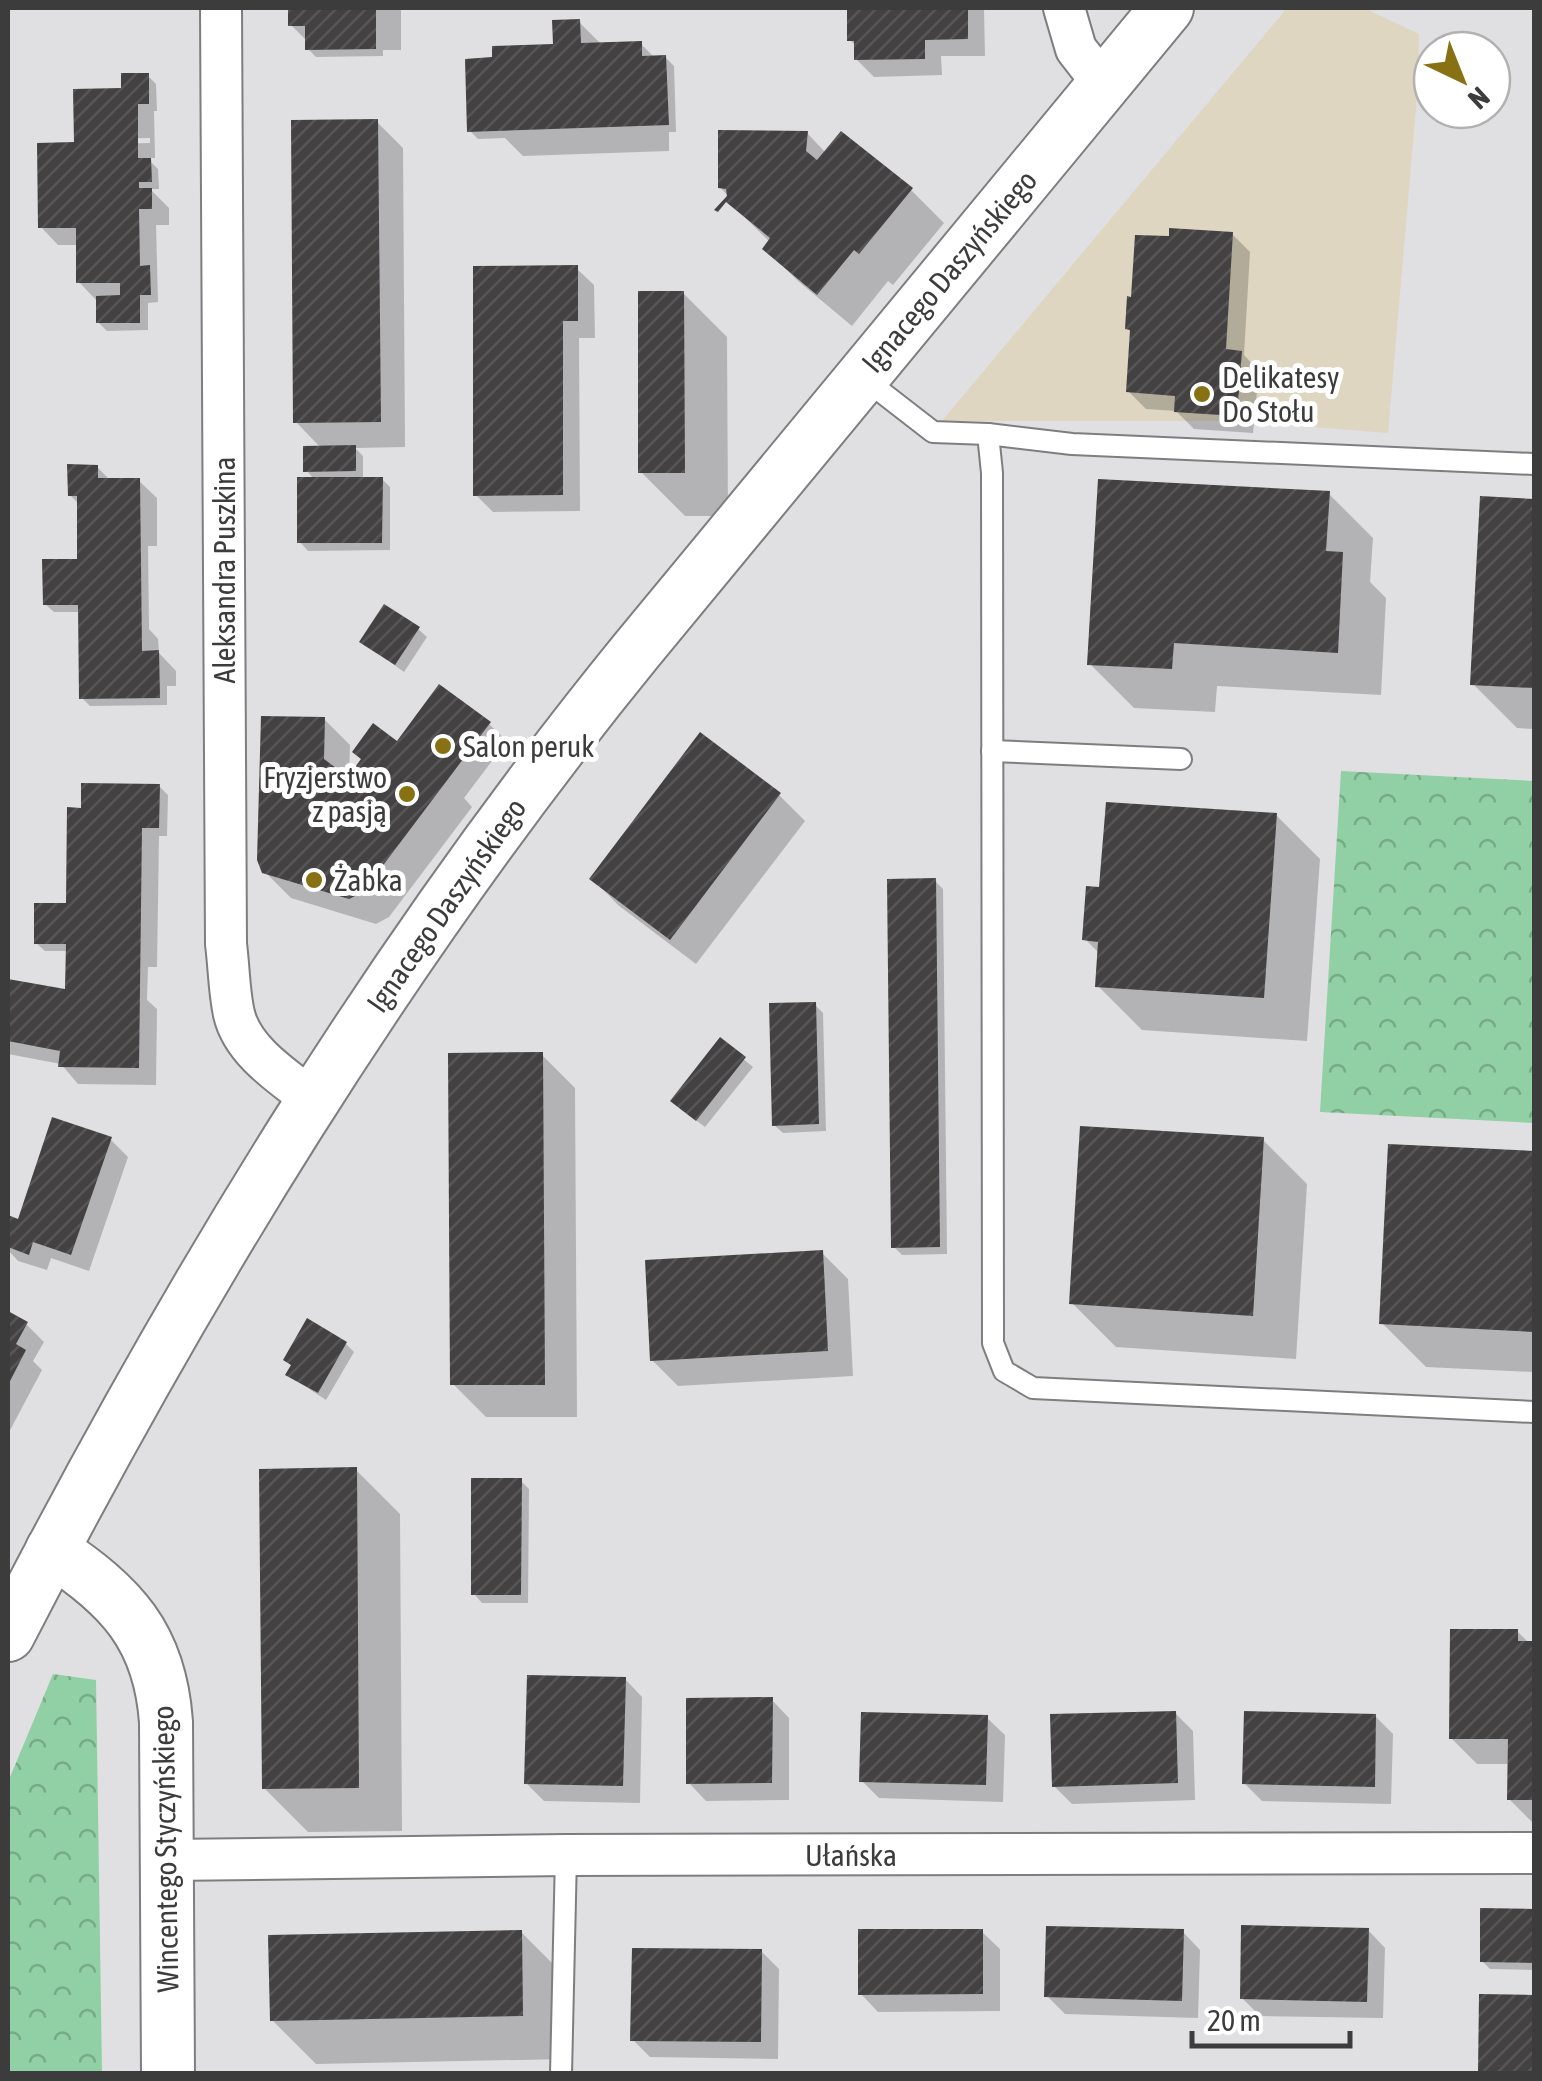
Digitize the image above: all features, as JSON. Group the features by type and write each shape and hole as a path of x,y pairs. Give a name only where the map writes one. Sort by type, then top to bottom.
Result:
{"street":[{"name":"Aleksandra Puszkina","path":"221,8 226,944 235,1016 244,1036 270,1066 312,1100"},
{"path":"1064,8 1076,50 1104,84"},
{"name":"Ignacego Daszyńskiego","path":"8,1635 153,1368 312,1100 399,968 564,740 1167,8"},
{"name":"Wincentego Styczyńskiego","path":"52,1550 94,1578 114,1597 134,1621 154,1659 166,1722 168,2074"},
{"name":"Ułańska","path":"168,1860 1534,1852"}],"lane":[{"path":"862,376 933,432 1072,444 1534,464"},
{"path":"988,434 992,472 993,1343 1004,1371 1033,1388 1534,1412"},
{"path":"992,751 1181,759"},
{"path":"561,2074 566,1856"}],"shaded area":[{"path":"1287,8 1364,8 1412,31 1414,130 1388,433 1237,421 942,421"}],"green space":[{"path":"1341,771 1534,781 1534,1123 1320,1112"},
{"path":"53,1674 96,1680 102,2073 8,2073 8,1782"}],"building":[{"path":"288,8 376,8 376,49 305,50 305,26 288,26"},
{"path":"847,8 968,8 968,39 925,40 925,59 854,60 854,41 847,41"},
{"path":"580,19 581,43 642,41 642,56 666,55 669,125 467,132 465,59 492,57 492,46 553,44 552,20"},
{"path":"121,73 149,73 149,104 138,104 138,158 151,158 152,182 139,182 139,188 152,188 152,209 139,209 140,266 150,265 151,295 140,295 140,323 96,323 96,296 120,295 120,283 76,283 76,228 38,228 37,143 74,142 73,89 121,88"},
{"path":"378,119 381,422 293,423 291,120"},
{"path":"718,130 808,131 806,151 817,160 841,131 913,188 859,254 854,250 817,295 762,249 770,238 726,202 718,212 714,210 727,196 726,189 718,188"},
{"path":"1169,228 1233,232 1226,349 1242,351 1237,416 1174,412 1175,396 1126,392 1130,330 1125,329 1135,235 1169,236"},
{"path":"578,265 578,321 563,321 563,495 473,496 473,266"},
{"path":"638,291 684,291 685,473 638,473"},
{"path":"356,445 356,471 303,472 303,446"},
{"path":"67,464 98,465 98,478 140,478 142,651 159,650 160,698 79,699 78,605 43,605 42,559 77,559 77,496 68,496"},
{"path":"297,477 383,477 382,543 297,543"},
{"path":"1098,479 1330,491 1326,551 1343,552 1338,653 1174,643 1172,669 1087,665"},
{"path":"1480,496 1534,499 1534,688 1470,685"},
{"path":"384,604 420,627 395,665 359,642"},
{"path":"439,684 491,722 363,892 349,899 262,873 257,860 261,716 325,717 324,759 348,777 361,759 352,752 373,723 397,741"},
{"path":"700,732 781,793 670,940 589,879"},
{"path":"81,783 160,784 159,828 142,828 139,1068 58,1067 60,1051 8,1041 8,979 65,989 66,944 34,944 34,903 66,903 67,807 81,808"},
{"path":"1106,802 1277,813 1264,998 1095,987 1098,942 1082,940 1086,886 1099,887"},
{"path":"936,878 940,1247 891,1248 887,879"},
{"path":"816,1002 819,1124 772,1126 769,1003"},
{"path":"720,1037 746,1057 696,1121 670,1101"},
{"path":"543,1052 545,1385 450,1385 448,1053"},
{"path":"52,1117 112,1137 71,1255 33,1242 29,1255 8,1247 8,1215 18,1219"},
{"path":"1080,1126 1264,1137 1253,1316 1069,1304"},
{"path":"1388,1144 1534,1151 1534,1332 1379,1324"},
{"path":"823,1250 828,1351 650,1361 645,1260"},
{"path":"8,1311 28,1322 16,1344 26,1350 8,1385"},
{"path":"307,1318 347,1342 318,1393 285,1375 291,1365 283,1360"},
{"path":"357,1467 359,1788 262,1789 259,1469"},
{"path":"471,1478 522,1478 521,1595 471,1595"},
{"path":"1450,1629 1518,1629 1518,1641 1534,1641 1534,1800 1507,1800 1508,1739 1449,1739"},
{"path":"527,1675 626,1677 623,1786 524,1784"},
{"path":"773,1697 772,1783 686,1784 686,1698"},
{"path":"1176,1711 1178,1783 1052,1787 1050,1714"},
{"path":"1244,1711 1376,1714 1375,1787 1242,1784"},
{"path":"861,1712 988,1715 986,1785 859,1782"},
{"path":"1480,1908 1534,1909 1534,1963 1480,1962"},
{"path":"1241,1925 1369,1928 1367,2002 1240,1999"},
{"path":"1046,1926 1184,1929 1182,2001 1044,1997"},
{"path":"858,1929 983,1929 983,1994 858,1995"},
{"path":"522,1930 523,2016 270,2021 268,1935"},
{"path":"632,1948 762,1949 761,2042 630,2041"},
{"path":"1479,1994 1534,1995 1534,2074 1478,2074"}],"place":[{"name":"Delikatesy Do Stołu","path":"1202,394"},
{"name":"Salon peruk","path":"443,746"},
{"name":"Fryzjerstwo z pasją","path":"407,794"},
{"name":"Żabka","path":"314,880"}]}
